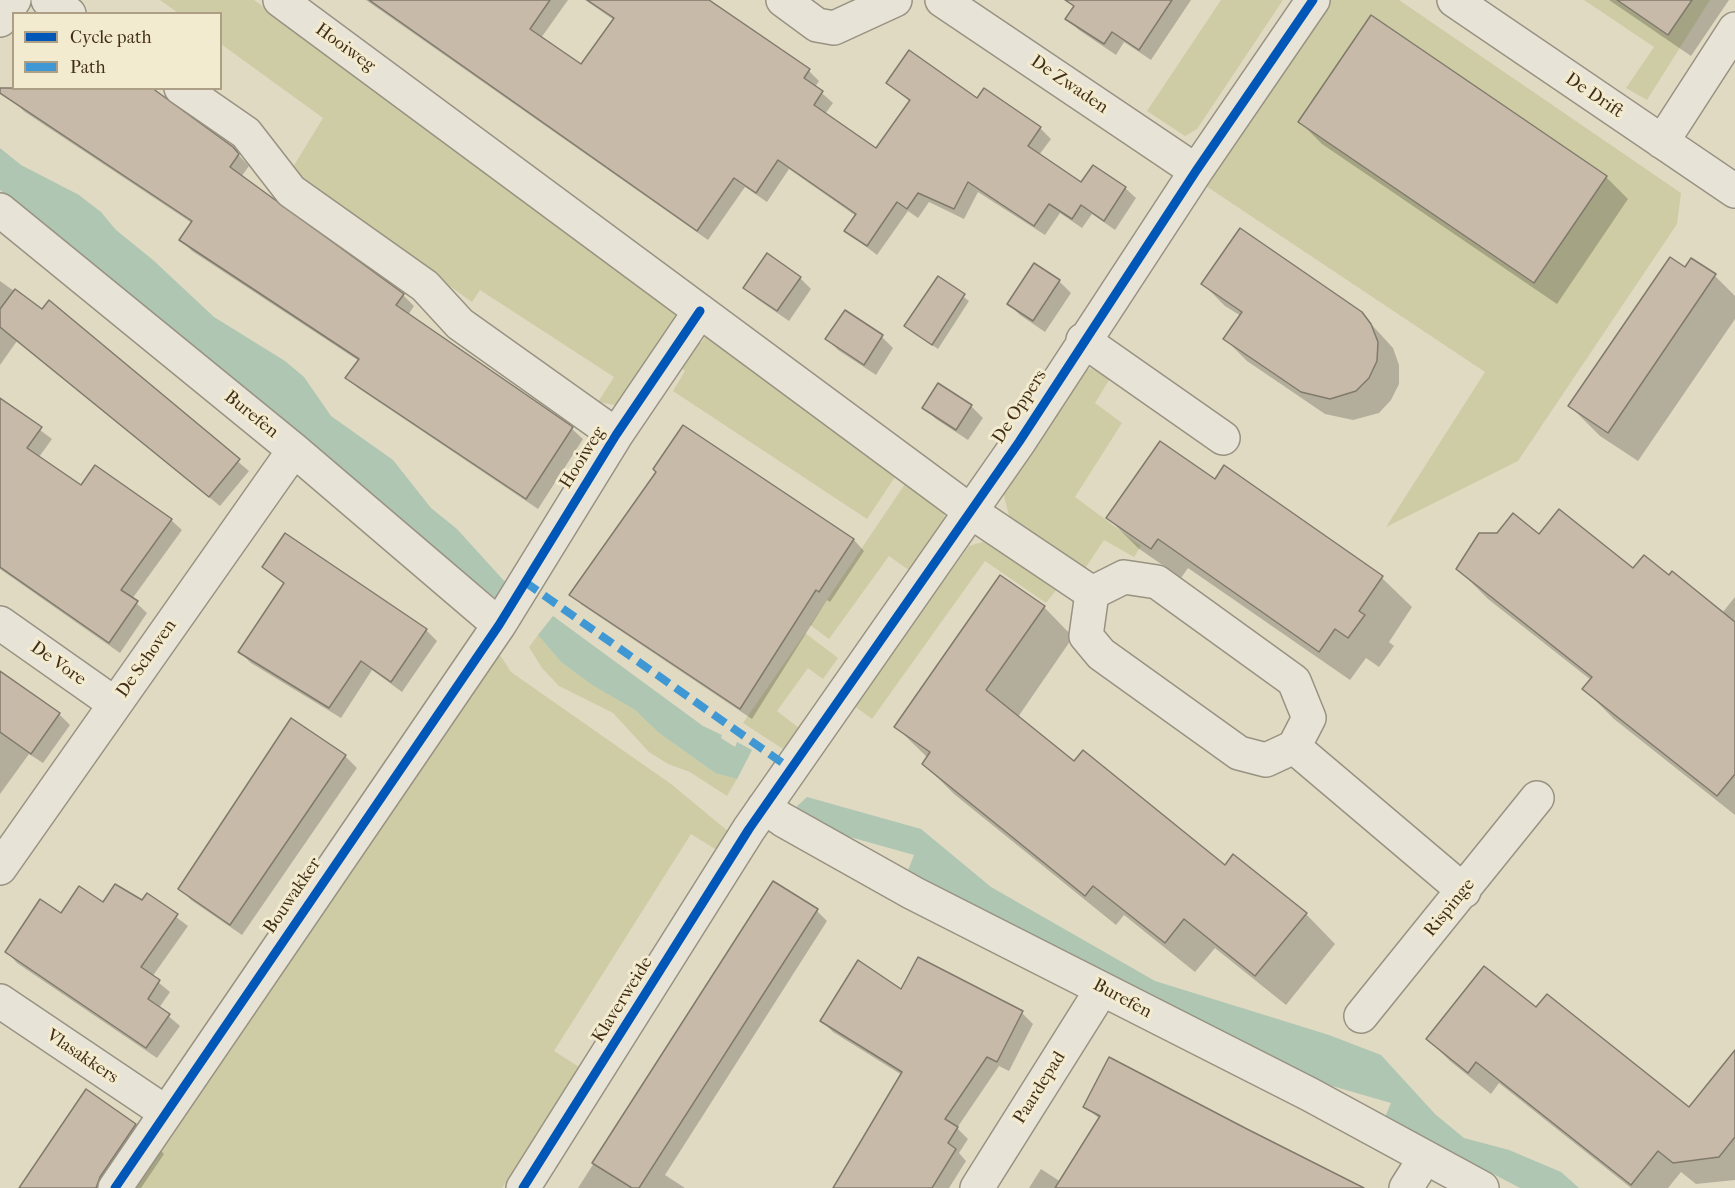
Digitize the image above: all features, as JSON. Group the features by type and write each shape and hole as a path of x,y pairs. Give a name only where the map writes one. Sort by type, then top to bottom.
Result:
{"street":[{"path":"0,20 14,0"},
{"path":"48,0 66,12"},
{"name":"Hooiweg","path":"280,0 970,511"},
{"path":"783,0 817,25 834,28 895,0"},
{"name":"De Zwaden","path":"942,0 1196,171"},
{"name":"De Oppers","path":"757,818 1018,442 1083,340 1313,0"},
{"name":"De Drift","path":"1454,0 1735,191"},
{"path":"1662,142 1735,28"},
{"name":"Hooiweg","path":"184,90 246,133 291,191 426,286 460,324 616,435"},
{"name":"Burefen","path":"0,210 294,450 499,625"},
{"name":"Hooiweg","path":"499,625 616,435 700,311"},
{"path":"1083,340 1223,438"},
{"name":"De Schoven","path":"0,868 294,450"},
{"path":"970,511 1092,593"},
{"path":"1124,577 1157,582 1294,681 1309,718 1294,747 1266,760 1239,753 1101,654 1086,636 1092,593 1124,577"},
{"name":"De Vore","path":"0,623 115,704"},
{"name":"Bouwakker","path":"115,1188 499,625"},
{"path":"1294,747 1464,891"},
{"name":"Rispinge","path":"1361,1016 1537,798"},
{"name":"Burefen","path":"757,818 783,820 913,893 1309,1094 1482,1188"},
{"name":"Klaverweide","path":"524,1188 757,818"},
{"name":"Paardepad","path":"978,1188 1102,989"},
{"name":"Vlasakkers","path":"0,1001 165,1112"},
{"path":"1406,1188 1425,1158"}],"shaded area":[{"path":"160,0 254,0 678,311 672,328 621,406 598,402 614,377 480,290 472,302 290,172 323,118 222,45 222,12 177,12"},
{"path":"1221,0 1283,0 1197,129 1185,136 1147,111"},
{"path":"1328,0 1399,0 1681,193 1677,224 1518,461 1386,527 1485,372 1206,186"},
{"path":"1584,0 1710,0 1647,100 1626,88 1654,47"},
{"path":"0,148 21,165 79,195 101,212 116,230 153,260 214,317 285,361 304,377 331,416 393,460 431,508 457,529 506,583 498,600 0,190"},
{"path":"707,334 897,474 867,519 673,391 685,371 679,366 696,339 701,343"},
{"path":"1092,368 1111,377 1095,403 1122,423 1075,497 1141,546 1134,557 1104,540 1084,570 1016,524 1009,516 1003,492 1079,373"},
{"path":"907,481 940,507 946,519 913,573 889,556 829,639 810,625"},
{"path":"986,541 1061,584 1046,603 985,561 872,719 853,705 969,546"},
{"path":"553,616 703,726 722,735 721,738 735,747 737,742 752,750 737,779 715,773 659,733 635,710 592,685 561,662 538,635"},
{"path":"805,633 838,658 823,679 808,668 777,711 799,728 783,749 743,723"},
{"path":"538,635 561,662 592,685 635,710 659,733 715,773 737,779 727,796 690,772 668,764 649,752 613,713 559,686 542,668 529,647"},
{"path":"500,655 511,672 671,784 729,832 715,849 691,834 554,1051 579,1067 502,1188 132,1188"},
{"path":"807,797 921,829 991,887 1155,981 1329,1035 1381,1055 1435,1114 1464,1138 1509,1150 1561,1172 1579,1188 1520,1188 1385,1117 1391,1103 1308,1079 907,873 914,855 825,830 793,810"}],"building":[{"path":"369,0 550,0 530,29 581,64 614,18 587,0 709,0 810,69 804,78 823,91 814,105 876,148 910,100 886,83 909,50 977,98 984,88 1041,127 1028,146 1081,182 1093,165 1126,187 1104,221 1081,205 1072,219 1049,204 1034,226 968,182 954,209 918,193 907,209 897,202 867,246 844,231 856,214 778,160 756,193 734,178 697,231"},
{"path":"1065,0 1172,0 1139,50 1112,32 1104,44 1065,19 1074,6"},
{"path":"1617,0 1692,0 1668,35"},
{"path":"1371,15 1607,176 1534,283 1298,122"},
{"path":"0,88 12,88 12,90 155,90 233,147 239,154 230,167 404,294 396,305 573,427 526,499 345,378 359,359 179,240 192,221 0,93"},
{"path":"1240,228 1362,312 1371,324 1378,342 1377,361 1369,378 1356,391 1330,399 1301,392 1223,339 1242,312 1201,284"},
{"path":"767,253 801,277 777,311 743,288"},
{"path":"1670,257 1685,267 1691,258 1716,274 1608,433 1568,406"},
{"path":"1034,263 1060,280 1033,321 1007,304"},
{"path":"938,276 965,294 932,345 904,326"},
{"path":"15,289 42,309 49,300 240,459 209,497 0,327 0,309"},
{"path":"845,310 883,335 864,365 825,339"},
{"path":"938,383 972,405 956,430 922,408"},
{"path":"0,398 42,427 27,448 81,485 95,465 172,519 121,590 138,601 109,643 0,567"},
{"path":"683,425 854,539 819,592 816,590 740,709 569,595 656,472 653,469"},
{"path":"1160,441 1215,479 1224,465 1383,576 1359,611 1365,615 1348,638 1335,629 1319,652 1158,539 1151,549 1106,518"},
{"path":"1559,509 1633,568 1644,555 1669,575 1672,571 1735,622 1735,774 1717,796 1582,689 1592,677 1456,569 1479,533 1497,533 1513,513 1539,534"},
{"path":"285,533 427,629 391,682 361,661 329,708 238,652 284,583 262,567"},
{"path":"1000,575 1045,606 986,690 1074,761 1083,750 1225,865 1233,854 1307,913 1255,976 1184,919 1165,943 1093,886 1085,896 922,764 930,752 894,727"},
{"path":"0,671 60,713 31,754 0,732"},
{"path":"291,718 346,755 230,925 178,889"},
{"path":"773,881 818,909 639,1188 632,1188 592,1163"},
{"path":"115,884 142,900 147,893 178,914 141,967 160,980 148,999 170,1014 146,1048 5,952 40,899 61,913 79,886 103,902"},
{"path":"918,957 1023,1011 997,1062 987,1057 945,1119 958,1127 948,1143 956,1149 932,1188 833,1188 902,1072 820,1021 858,960 901,989"},
{"path":"1484,966 1536,1007 1547,994 1689,1107 1735,1050 1735,1137 1719,1157 1673,1163 1658,1151 1631,1185 1476,1062 1468,1073 1426,1039"},
{"path":"1109,1057 1364,1188 1055,1188 1100,1116 1083,1107"},
{"path":"86,1089 136,1124 100,1177 96,1188 19,1188"}],"marked path":[{"path":"525,582 791,769"}],"cycle path":[{"path":"523,1188 749,829 1019,442 1196,171 1313,0"},
{"path":"115,1188 499,625 616,435 700,311"}]}
